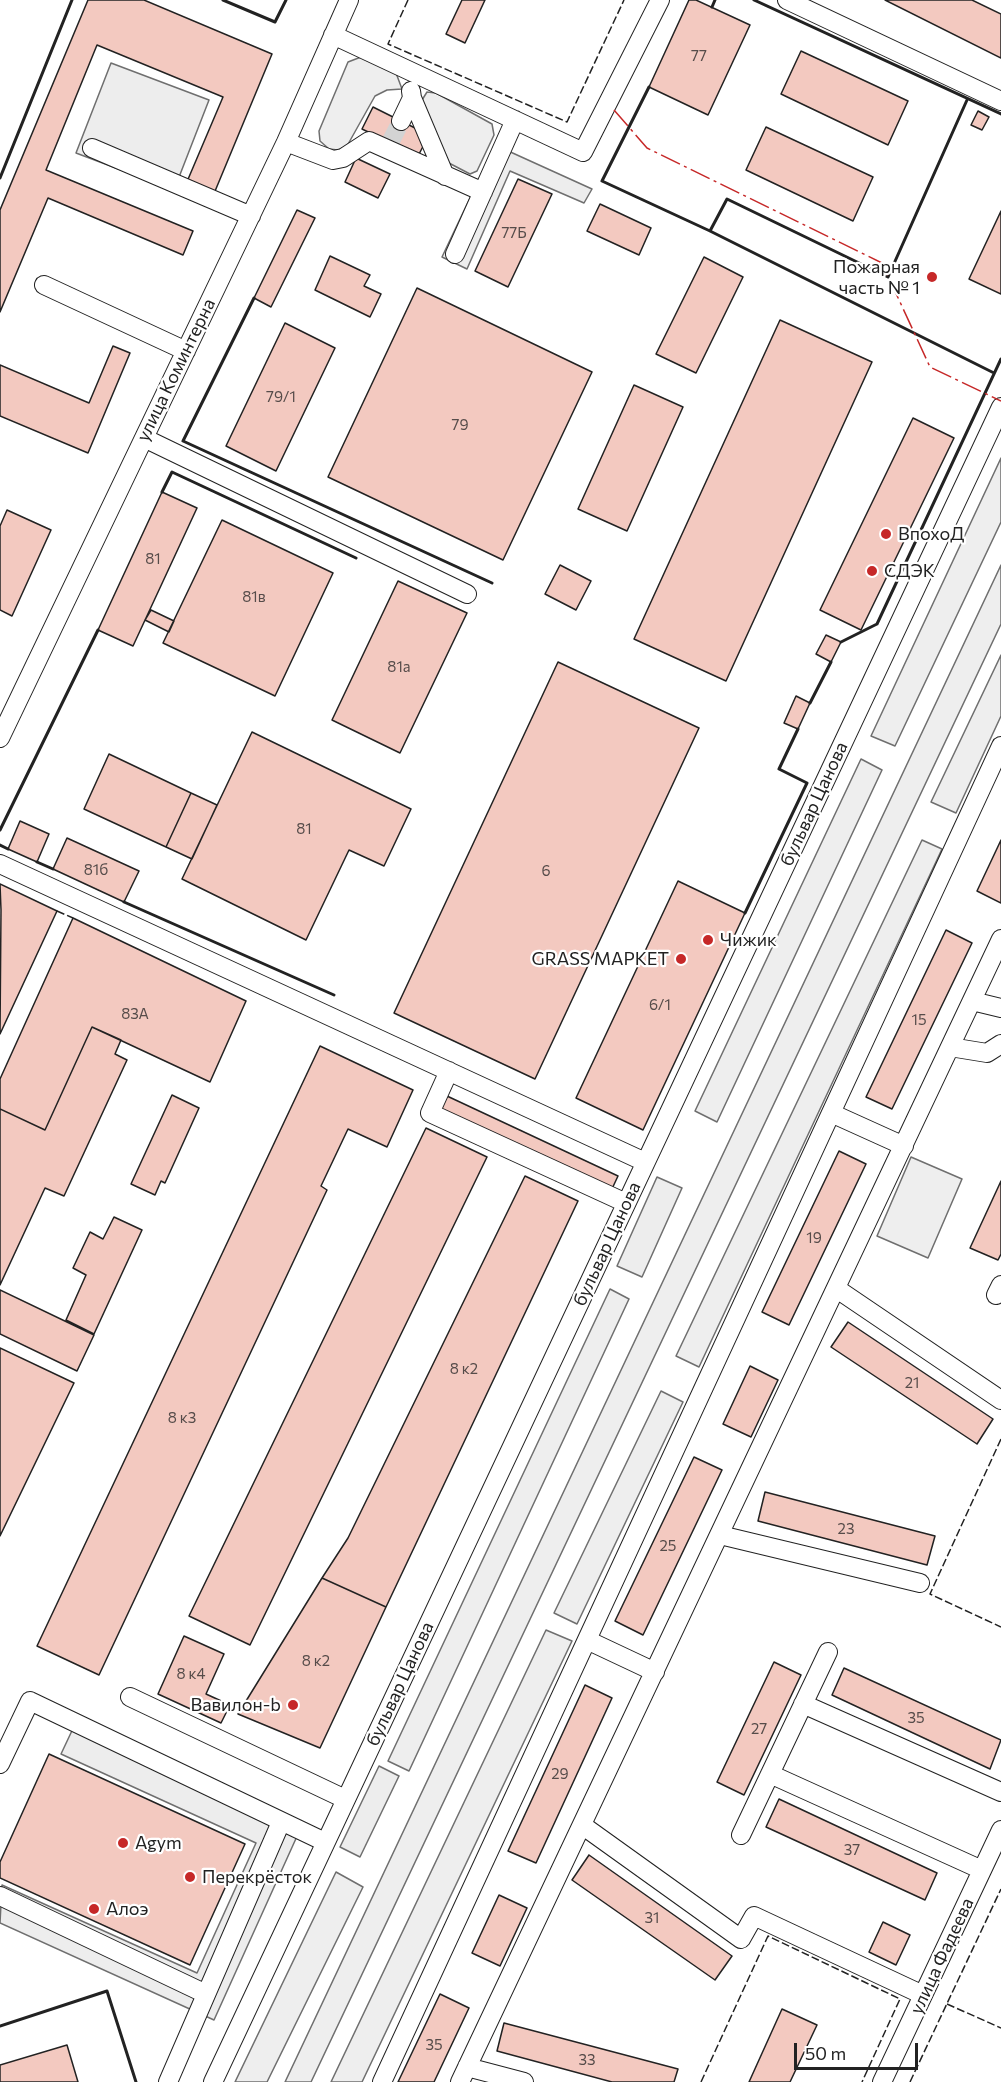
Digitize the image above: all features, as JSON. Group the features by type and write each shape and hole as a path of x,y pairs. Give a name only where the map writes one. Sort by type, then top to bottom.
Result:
{"street":[{"name":"улица Коминтерна","path":"0,738 286,142 349,0"},
{"path":"333,35 408,68 583,152 660,0"},
{"path":"787,0 1001,101"},
{"path":"408,68 412,98 445,176"},
{"path":"401,121 412,98"},
{"path":"455,255 515,120"},
{"path":"286,142 333,160 343,158 369,141 389,146 445,176 483,192"},
{"path":"92,148 251,216"},
{"path":"44,285 186,351"},
{"name":"бульвар Цанова","path":"213,2082 1001,407"},
{"path":"144,438 467,594"},
{"path":"382,2082 1001,746"},
{"path":"0,864 645,1162"},
{"path":"524,2082 463,2074 1001,939"},
{"path":"972,1001 1001,1008"},
{"path":"950,1047 987,1053 1001,1044"},
{"path":"449,1071 430,1113 626,1203"},
{"path":"831,1113 904,1146"},
{"path":"837,1289 1000,1400"},
{"path":"720,1535 920,1583"},
{"path":"587,1640 655,1672"},
{"path":"741,1834 828,1652"},
{"path":"130,1697 345,1800"},
{"path":"0,1764 30,1701 325,1842"},
{"path":"803,1704 1001,1792"},
{"path":"770,1774 982,1870"},
{"path":"168,2082 282,1822"},
{"path":"582,1825 741,1939 754,1916 923,1995"},
{"name":"улица Фадеева","path":"882,2082 1001,1830"},
{"path":"0,1896 206,1994"}],"shaded area":[{"path":"361,57 396,73 402,89 387,90 375,96 347,146 338,150 329,149 320,141 319,131 348,62"},
{"path":"111,63 209,100 174,190 76,153"},
{"path":"427,92 436,93 492,124 494,135 477,171 470,174 447,162 422,100"},
{"path":"495,145 592,189 584,203 510,171 467,269 442,257"},
{"path":"1001,458 1001,522 895,746 871,736"},
{"path":"1001,565 1001,624 311,2082 285,2082"},
{"path":"1001,655 1001,716 956,813 931,802"},
{"path":"861,759 882,770 717,1122 695,1111"},
{"path":"922,840 942,849 699,1367 676,1356"},
{"path":"911,1157 962,1179 928,1258 877,1236"},
{"path":"657,1177 682,1188 642,1277 617,1266"},
{"path":"610,1289 629,1299 409,1771 388,1761"},
{"path":"661,1391 683,1402 577,1624 554,1613"},
{"path":"546,1630 572,1641 362,2082 331,2082"},
{"path":"77,1720 303,1823 214,2020 0,1923 2,1885 197,1973 256,1843 61,1754"},
{"path":"379,1766 399,1776 360,1857 340,1847"},
{"path":"336,1872 363,1887 267,2082 235,2082"}],"building":[{"path":"88,0 144,0 272,54 213,196 186,184 223,97 97,45 46,170 193,231 183,255 48,198 0,312 0,210"},
{"path":"462,0 485,0 465,43 446,34"},
{"path":"689,0 696,0 750,25 708,115 649,87"},
{"path":"885,0 972,0 1001,14 1001,58"},
{"path":"801,51 908,101 888,145 781,94"},
{"path":"373,107 429,135 418,156 362,129"},
{"path":"978,111 989,117 982,130 971,125"},
{"path":"766,127 873,177 853,221 746,170"},
{"path":"356,158 390,174 378,198 345,182"},
{"path":"518,179 552,194 508,287 475,271"},
{"path":"600,204 651,228 639,255 587,231"},
{"path":"297,210 315,218 271,307 254,298"},
{"path":"1001,211 1001,294 969,279"},
{"path":"330,256 370,275 364,286 381,294 370,317 315,290"},
{"path":"704,257 743,277 696,373 656,354"},
{"path":"417,288 592,372 503,560 328,477"},
{"path":"780,320 872,362 726,681 634,639"},
{"path":"285,323 335,348 276,471 226,446"},
{"path":"113,346 130,353 88,453 0,416 0,365 89,403"},
{"path":"634,385 683,407 627,531 578,509"},
{"path":"913,418 954,438 861,630 820,610"},
{"path":"162,492 197,508 133,646 98,630"},
{"path":"7,510 51,530 12,616 0,610 0,526"},
{"path":"222,520 333,573 275,696 163,643"},
{"path":"560,565 591,581 576,610 545,594"},
{"path":"398,581 467,613 400,753 332,720"},
{"path":"151,610 174,621 169,632 145,620"},
{"path":"826,635 841,642 831,662 816,654"},
{"path":"558,662 699,728 535,1079 394,1013"},
{"path":"796,696 810,703 798,729 784,723"},
{"path":"252,732 411,809 384,866 349,850 306,940 182,879"},
{"path":"109,754 191,793 166,847 84,809"},
{"path":"191,793 217,805 192,859 166,847"},
{"path":"20,821 49,834 37,862 8,849"},
{"path":"67,838 139,871 124,902 53,869"},
{"path":"1001,840 1001,903 977,891"},
{"path":"678,881 745,913 643,1130 576,1098"},
{"path":"0,884 57,911 0,1034 1,910"},
{"path":"73,918 246,1001 210,1082 92,1027 45,1130 0,1109 0,1079"},
{"path":"946,930 972,943 892,1109 866,1097"},
{"path":"92,1027 121,1040 115,1054 127,1060 64,1196 45,1188 0,1285 0,1109 45,1130"},
{"path":"320,1046 413,1090 387,1147 348,1129 321,1186 327,1190 99,1675 37,1646"},
{"path":"172,1095 199,1108 165,1183 161,1181 155,1195 131,1184"},
{"path":"447,1096 618,1176 611,1191 440,1111"},
{"path":"426,1128 487,1157 250,1645 189,1616"},
{"path":"839,1151 866,1164 789,1325 762,1312"},
{"path":"525,1176 578,1201 386,1607 322,1578 348,1538"},
{"path":"1001,1181 1001,1254 998,1260 970,1248"},
{"path":"114,1217 142,1230 94,1334 66,1320 86,1275 73,1268 90,1232 103,1239"},
{"path":"0,1290 94,1335 77,1371 0,1334"},
{"path":"848,1322 993,1419 977,1444 831,1347"},
{"path":"0,1348 74,1383 0,1536"},
{"path":"750,1366 778,1380 751,1437 723,1424"},
{"path":"694,1457 722,1470 643,1635 615,1621"},
{"path":"765,1492 935,1536 927,1565 758,1521"},
{"path":"322,1578 386,1607 320,1748 238,1714"},
{"path":"184,1636 224,1654 206,1694 230,1705 221,1723 158,1694"},
{"path":"774,1662 801,1675 744,1795 717,1782"},
{"path":"844,1668 1001,1740 990,1769 832,1695"},
{"path":"585,1685 612,1698 536,1863 508,1851"},
{"path":"49,1754 245,1844 190,1965 0,1878 0,1862"},
{"path":"779,1799 937,1873 925,1900 766,1827"},
{"path":"589,1855 732,1956 715,1980 572,1880"},
{"path":"499,1895 527,1908 500,1966 472,1953"},
{"path":"883,1922 910,1935 896,1965 869,1952"},
{"path":"440,1994 469,2008 434,2082 398,2082"},
{"path":"782,2009 817,2025 790,2082 749,2082"},
{"path":"504,2023 678,2069 674,2082 612,2082 497,2051"},
{"path":"67,2045 78,2082 0,2082 0,2065"}],"tunnel":[{"path":"390,143 401,121"}],"fence":[{"path":"408,0 388,44 567,122 624,0"},
{"path":"57,911 73,918"},
{"path":"1001,1439 930,1594 1001,1627"},
{"path":"910,2082 1001,1889"},
{"path":"701,2082 768,1936 900,1999 862,2082"},
{"path":"947,2004 1001,2028"}],"wall":[{"path":"0,178 72,0"},
{"path":"223,0 275,22 286,0"},
{"path":"712,7 715,0"},
{"path":"754,0 1001,114"},
{"path":"649,87 602,181 710,231 994,373"},
{"path":"710,231 727,199 888,277 967,100"},
{"path":"254,298 183,441 492,583"},
{"path":"841,642 877,624 1001,359"},
{"path":"162,492 172,472 356,558"},
{"path":"0,830 98,630"},
{"path":"810,703 831,662"},
{"path":"745,913 807,783 779,769 798,729"},
{"path":"0,845 8,849"},
{"path":"37,862 53,869"},
{"path":"124,902 334,995"},
{"path":"0,2026 107,1991 136,2082"}],"power":[{"path":"614,110 647,148 882,263 930,367 1001,401"}],"place":[{"name":"Пожарная часть № 1","path":"932,277"},
{"name":"ВпохоД","path":"886,534"},
{"name":"СДЭК","path":"872,571"},
{"name":"Чижик","path":"708,940"},
{"name":"GRASS МАРКЕТ","path":"681,959"},
{"name":"Вавилон-b","path":"293,1705"},
{"name":"Agym","path":"123,1843"},
{"name":"Перекрёсток","path":"190,1877"},
{"name":"Алоэ","path":"94,1909"}]}
